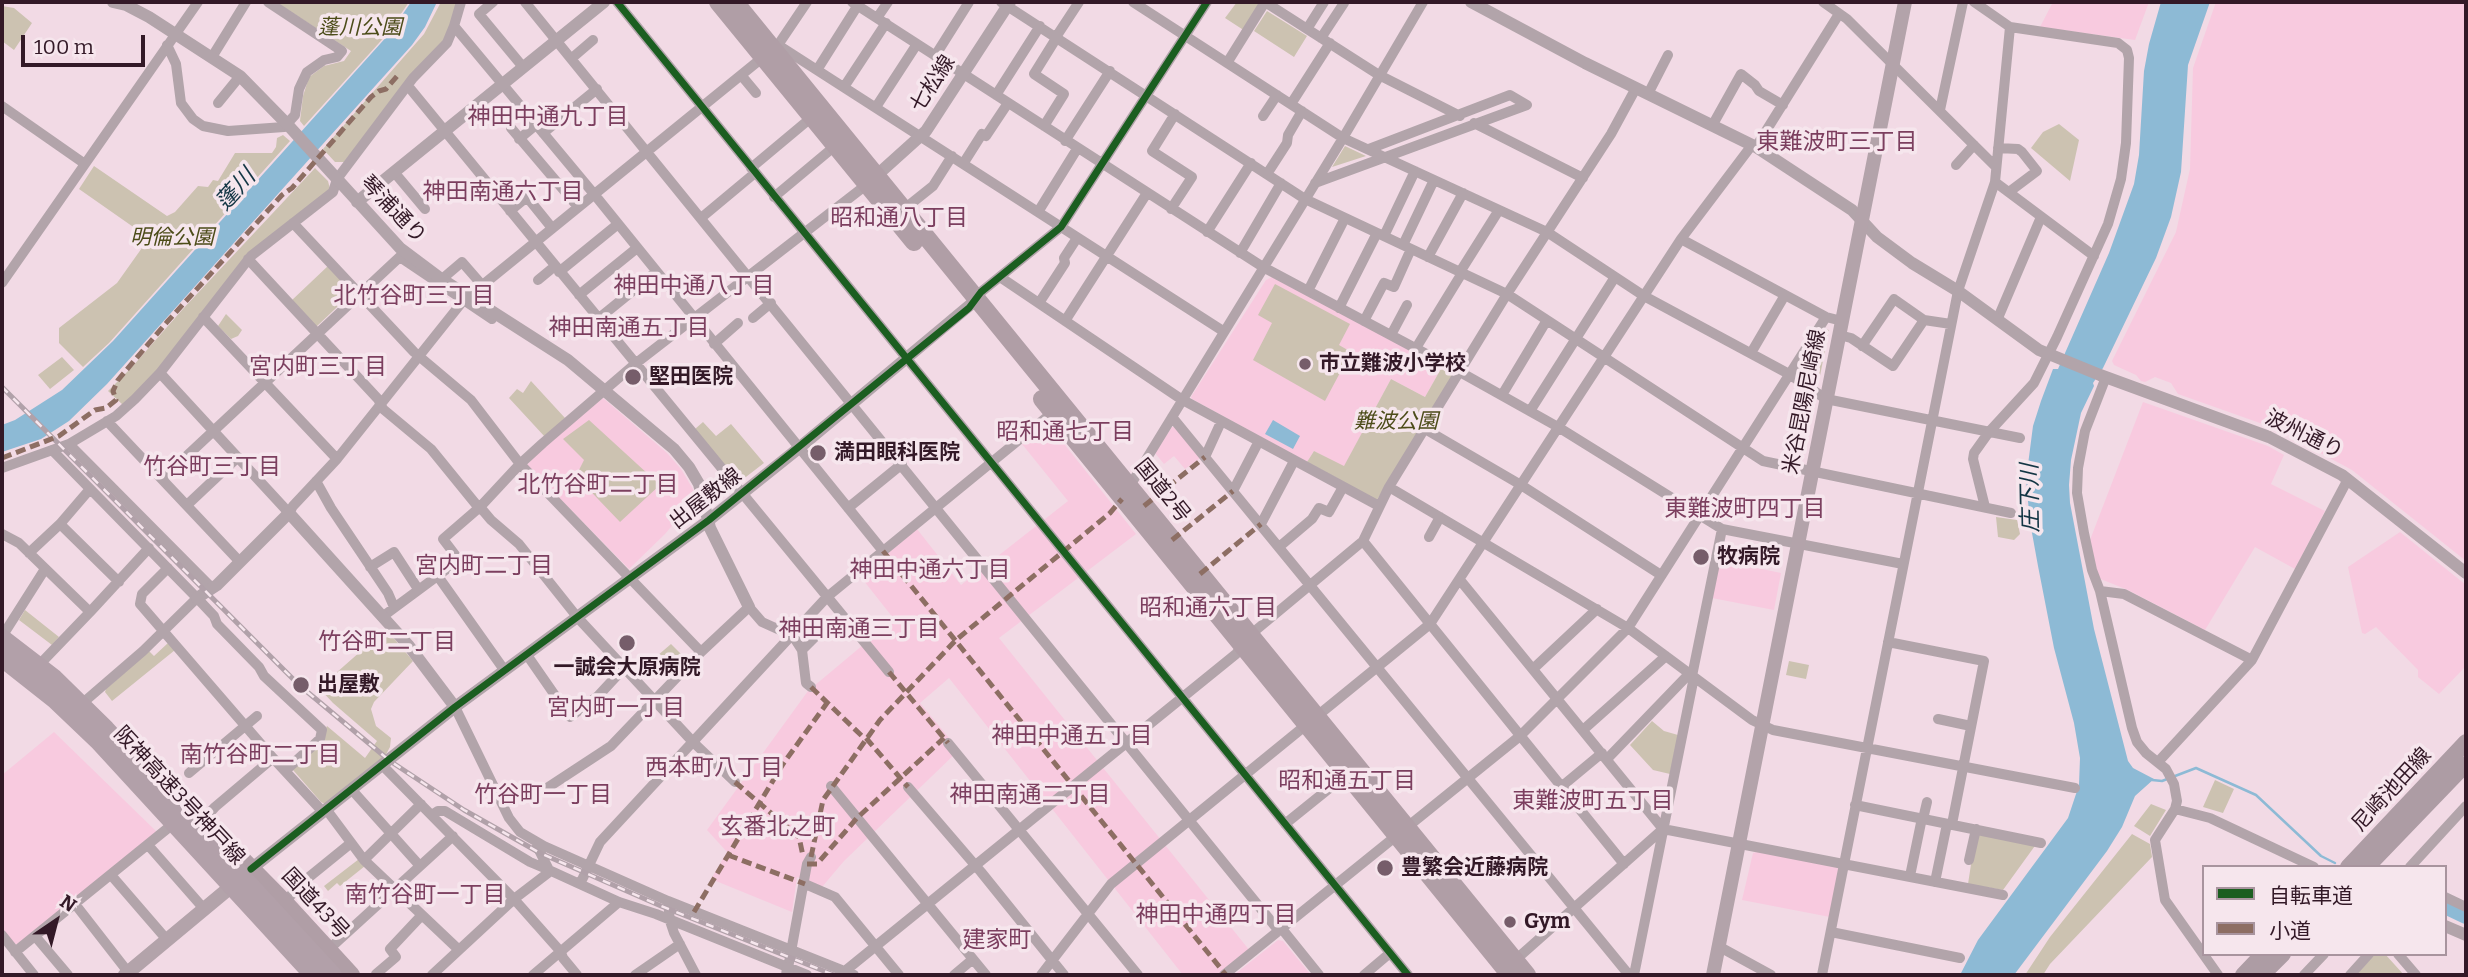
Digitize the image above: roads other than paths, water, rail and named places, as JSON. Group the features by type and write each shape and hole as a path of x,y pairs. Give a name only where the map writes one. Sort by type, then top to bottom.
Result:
{"highway":[{"name":"国道2号","path":"718,2 771,50 812,117 835,146 903,210 1053,412 1126,492"},
{"name":"国道2号","path":"735,2 871,180 1516,972"},
{"name":"国道43号","path":"2,636 41,663 85,701 204,819 351,975"},
{"name":"阪神高速3号神戸線","path":"2,636 54,678 97,720 333,975"},
{"name":"阪神高速3号神戸線","path":"2,659 55,700 98,741 312,975"},
{"path":"2,659 74,719 312,975"},
{"name":"国道2号","path":"1311,720 1347,774 1401,832"}],"main road":[{"name":"米谷昆陽尼崎線","path":"1713,975 1905,2"},
{"name":"尼崎池田線","path":"2350,865 2466,743"},
{"name":"尼崎池田線","path":"2374,865 2466,766"},
{"path":"127,974 251,869"},
{"path":"2243,975 2261,956"},
{"path":"2262,975 2281,956"}],"street":[{"name":"琴浦通り","path":"113,2 134,5 240,76 290,127 402,254 442,279 466,299 554,349 659,436 684,461 699,484 709,520 749,607 762,622 793,636"},
{"path":"2,283 198,2"},
{"path":"212,57 246,2"},
{"path":"167,45 176,64 181,103 193,119 203,126 229,131 290,127 299,89 307,72 324,60 337,57 342,51 268,2"},
{"path":"2,468 69,444 107,421 135,399 160,373 248,259 333,192 337,179 408,86 444,46 454,26 461,2"},
{"path":"493,2 479,14 523,67"},
{"path":"525,2 1189,819 1320,975"},
{"path":"357,202 604,2"},
{"path":"617,2 1408,975"},
{"path":"85,701 197,598 212,588 289,513 337,459 466,299 771,50 807,2"},
{"path":"844,87 881,21 888,2"},
{"path":"935,56 969,2"},
{"path":"1044,126 1064,94 1034,74 1079,2"},
{"path":"1133,2 1343,138 1547,232 1644,296 1789,374 1826,399 2020,438"},
{"path":"1150,13 1157,2"},
{"path":"973,304 981,292 1061,227 1206,2"},
{"path":"1227,62 1265,2 1379,75 1583,178"},
{"path":"1307,29 1324,2"},
{"path":"1126,492 1423,2"},
{"path":"1471,2 1585,63 1754,146 1852,210 1877,237 1958,290 2033,346 2053,357"},
{"path":"1823,2 1847,19 1996,167"},
{"path":"1940,110 1963,2"},
{"path":"1975,2 2010,27 2122,45 2129,58 2121,179 2108,224 2053,357 1974,453 1973,459 1985,506"},
{"path":"1006,3 1306,199 1507,294 1767,462 2011,513"},
{"name":"七松線","path":"871,180 921,136 963,75 1006,3"},
{"path":"1291,104 1344,3"},
{"path":"817,70 855,4 1263,267 1502,395 1722,529 1903,564"},
{"path":"1041,975 1111,884 1430,624 1603,356 1682,239 1783,105 1839,14"},
{"path":"454,26 594,194 883,551"},
{"path":"996,95 1040,26"},
{"path":"1822,975 1958,290 1995,182 2010,27"},
{"path":"572,58 593,40"},
{"path":"876,107 917,44"},
{"path":"771,50 817,70 1223,331"},
{"path":"160,373 422,662 455,707 509,818 520,832 538,843 668,901 847,974 876,947 1182,698 1363,541 1389,486 1507,294 1611,134 1665,57"},
{"path":"1065,141 1110,71"},
{"path":"1712,126 1741,74 1759,91 1783,105"},
{"path":"741,75 756,93"},
{"path":"218,103 240,76"},
{"path":"408,86 889,672"},
{"path":"519,139 540,129 597,89"},
{"path":"1263,116 1277,95"},
{"path":"1315,183 1527,105 1510,95 1368,149"},
{"path":"963,164 982,134 986,136 1008,103"},
{"path":"2,106 85,164"},
{"path":"1267,174 1287,143 1288,135 1302,111"},
{"path":"1171,209 1192,177 1152,151 1175,114"},
{"path":"701,218 812,117"},
{"path":"510,128 578,207"},
{"path":"1956,165 1974,145"},
{"path":"774,197 835,146"},
{"path":"1998,148 2018,149 2036,171 2009,192"},
{"path":"1038,212 1077,149"},
{"path":"903,210 933,186 952,156"},
{"path":"1207,232 1251,163"},
{"path":"1339,308 1415,171"},
{"path":"394,172 425,209"},
{"path":"382,617 458,560 443,539 480,508 520,464 635,364 871,180"},
{"path":"1364,321 1384,283 1394,287 1434,180"},
{"path":"1995,182 2094,256"},
{"path":"1240,253 1281,183"},
{"path":"1065,321 1147,193"},
{"path":"1428,257 1463,193"},
{"path":"510,211 527,197 552,228"},
{"path":"1416,348 1499,210"},
{"path":"1997,318 2041,216"},
{"path":"1308,291 1345,218"},
{"path":"293,223 419,356 471,400 520,464 701,652"},
{"path":"538,280 618,224"},
{"path":"1039,303 1065,263 1064,258 1077,238"},
{"path":"1682,239 1826,317 1851,338 1893,366 1924,320"},
{"path":"579,295 637,248"},
{"path":"162,479 402,254 466,299"},
{"path":"248,259 378,399 383,409 431,449 491,520 519,544 578,618 693,742 735,782"},
{"path":"442,279 462,262 482,285"},
{"path":"598,319 656,272"},
{"path":"1000,277 1181,399 1379,506"},
{"path":"1530,411 1615,277"},
{"path":"1751,353 1785,295"},
{"path":"1862,346 1894,299 1924,320 1951,324"},
{"path":"753,318 771,303"},
{"name":"出屋敷線","path":"251,869 455,707 709,520 973,304"},
{"path":"1391,335 1407,305"},
{"path":"203,317 337,459"},
{"path":"1224,975 1520,736 1628,628 1826,317"},
{"path":"1502,395 1547,320"},
{"path":"714,344 738,323"},
{"name":"波州通り","path":"2053,357 2269,437 2347,479 2466,573"},
{"path":"2103,376 2085,431 2078,468 2077,493 2092,570 2100,592 2132,728 2137,742 2172,779 2177,801 2175,809 2155,840 2165,900 2202,952"},
{"path":"580,884 600,842 827,597 1053,412"},
{"path":"1172,417 1631,975"},
{"path":"107,421 240,562"},
{"path":"1205,457 1221,422"},
{"path":"1425,429 1521,485 1661,575"},
{"path":"1233,491 1259,441"},
{"path":"69,444 212,588"},
{"path":"52,450 214,616 217,624 259,667 264,676 322,730 320,739 285,771"},
{"path":"187,505 238,457"},
{"path":"1261,524 1294,461"},
{"path":"848,508 902,464"},
{"path":"2158,762 2252,660 2347,479"},
{"path":"316,481 394,607"},
{"path":"1389,486 1628,628 1773,730 2075,788"},
{"path":"1279,547 1312,519 1319,508 1329,512 1343,487"},
{"path":"29,553 60,524 90,489"},
{"path":"1429,537 1440,517"},
{"path":"60,524 118,582"},
{"path":"1631,975 1663,829 1722,529"},
{"path":"2,534 19,543 90,612"},
{"path":"1363,541 1624,864"},
{"path":"41,663 149,548"},
{"path":"370,566 394,552 418,589"},
{"path":"168,568 139,598 140,604 273,758 325,811 364,860 459,950"},
{"path":"2,636 45,569"},
{"path":"437,575 505,671"},
{"path":"1460,580 1663,829 2003,895"},
{"path":"2100,592 2124,594 2252,660"},
{"path":"544,790 611,746 701,652 749,607"},
{"path":"1533,669 1597,609"},
{"path":"793,636 802,650 806,682 811,687"},
{"path":"802,650 816,636"},
{"path":"1888,642 1984,661 1964,767 1935,882"},
{"path":"527,655 569,717 598,696 624,668"},
{"path":"1583,730 1665,656"},
{"path":"1561,787 1605,756 1692,675"},
{"path":"189,773 257,716"},
{"path":"1938,719 1971,726"},
{"path":"948,743 1138,975"},
{"path":"204,819 273,758"},
{"path":"382,765 514,899 561,952 562,958 577,975"},
{"path":"1285,824 1347,774"},
{"path":"831,786 986,975"},
{"path":"908,787 1064,975"},
{"path":"352,790 420,866"},
{"path":"1910,876 1927,803"},
{"path":"364,860 421,804"},
{"path":"1855,805 2042,843"},
{"path":"2412,865 2466,806"},
{"path":"2175,809 2210,818 2310,865"},
{"path":"432,815 445,811 530,862 788,972 807,975"},
{"path":"15,952 173,824"},
{"path":"1516,972 1574,908 1663,829"},
{"path":"1969,860 1976,829"},
{"path":"328,950 453,836"},
{"path":"285,903 298,886 351,843"},
{"path":"538,843 549,870"},
{"path":"148,845 205,910"},
{"path":"788,972 790,950 805,884 807,859"},
{"path":"432,975 549,870"},
{"path":"111,874 168,940"},
{"path":"805,884 835,897 899,975"},
{"path":"2447,898 2466,907"},
{"path":"668,901 670,921 696,975"},
{"path":"533,975 619,902"},
{"path":"75,904 127,974"},
{"path":"376,974 397,957 390,949 421,916"},
{"path":"2447,927 2466,935"},
{"path":"1831,932 1960,958"},
{"path":"2,935 34,975"},
{"path":"35,936 68,975"},
{"path":"635,975 680,944"},
{"path":"1718,946 1771,975"},
{"path":"1364,975 1390,953"},
{"path":"2205,956 2218,975"},
{"path":"2304,975 2322,956"},
{"path":"2350,975 2368,956"},
{"path":"2400,956 2416,975"},
{"path":"954,975 973,959"}],"water":[{"path":"411,2 437,2 425,27 412,45 107,384 69,421 41,439 2,452 2,425 15,420 62,390 113,341 389,34"},
{"name":"庄下川","path":"2161,2 2210,2 2188,65 2181,172 2171,217 2156,258 2103,368 2093,383 2081,413 2071,460 2069,485 2094,629 2128,761 2133,768 2154,779 2135,796 2122,827 2107,851 2014,975 1960,975 1978,940 2068,818 2079,785 2080,758 2074,723 2054,648 2030,522 2026,480 2033,426 2041,401 2053,369 2058,369 2109,253 2134,184 2139,155 2144,71"},
{"path":"1273,420 1300,436 1293,449 1265,434"}],"waterway":[{"path":"2152,780 2162,781 2196,768 2256,795 2321,856 2335,863"},
{"path":"2447,907 2466,916"}],"railway":[{"path":"2,387 299,685 390,761 464,810 540,853 661,906 834,975"}],"place":[{"name":"市立難波小学校","path":"1305,364"},
{"name":"堅田医院","path":"633,377"},
{"name":"満田眼科医院","path":"818,453"},
{"name":"牧病院","path":"1701,557"},
{"name":"一誠会大原病院","path":"627,643"},
{"name":"出屋敷","path":"301,685"},
{"name":"豊繁会近藤病院","path":"1385,868"},
{"name":"Gym","path":"1510,922"}],"district":[{"name":"神田中通九丁目","path":"548,118"},
{"name":"東難波町三丁目","path":"1837,143"},
{"name":"神田南通六丁目","path":"503,193"},
{"name":"昭和通八丁目","path":"899,219"},
{"name":"神田中通八丁目","path":"694,287"},
{"name":"北竹谷町三丁目","path":"414,297"},
{"name":"神田南通五丁目","path":"629,329"},
{"name":"宮内町三丁目","path":"318,368"},
{"name":"昭和通七丁目","path":"1065,433"},
{"name":"竹谷町三丁目","path":"212,468"},
{"name":"北竹谷町二丁目","path":"598,486"},
{"name":"東難波町四丁目","path":"1745,510"},
{"name":"宮内町二丁目","path":"484,567"},
{"name":"神田中通六丁目","path":"930,571"},
{"name":"昭和通六丁目","path":"1208,609"},
{"name":"神田南通三丁目","path":"859,630"},
{"name":"竹谷町二丁目","path":"387,643"},
{"name":"宮内町一丁目","path":"616,709"},
{"name":"神田中通五丁目","path":"1072,737"},
{"name":"南竹谷町二丁目","path":"260,756"},
{"name":"西本町八丁目","path":"714,769"},
{"name":"昭和通五丁目","path":"1347,782"},
{"name":"竹谷町一丁目","path":"543,796"},
{"name":"神田南通二丁目","path":"1030,796"},
{"name":"東難波町五丁目","path":"1593,802"},
{"name":"玄番北之町","path":"778,828"},
{"name":"南竹谷町一丁目","path":"425,896"},
{"name":"神田中通四丁目","path":"1216,916"},
{"name":"建家町","path":"997,941"}],"park label":[{"name":"蓬川公園","path":"360,28"},
{"name":"明倫公園","path":"172,238"},
{"name":"難波公園","path":"1396,422"}],"water label":[{"name":"蓬川","path":"236,190"}]}
